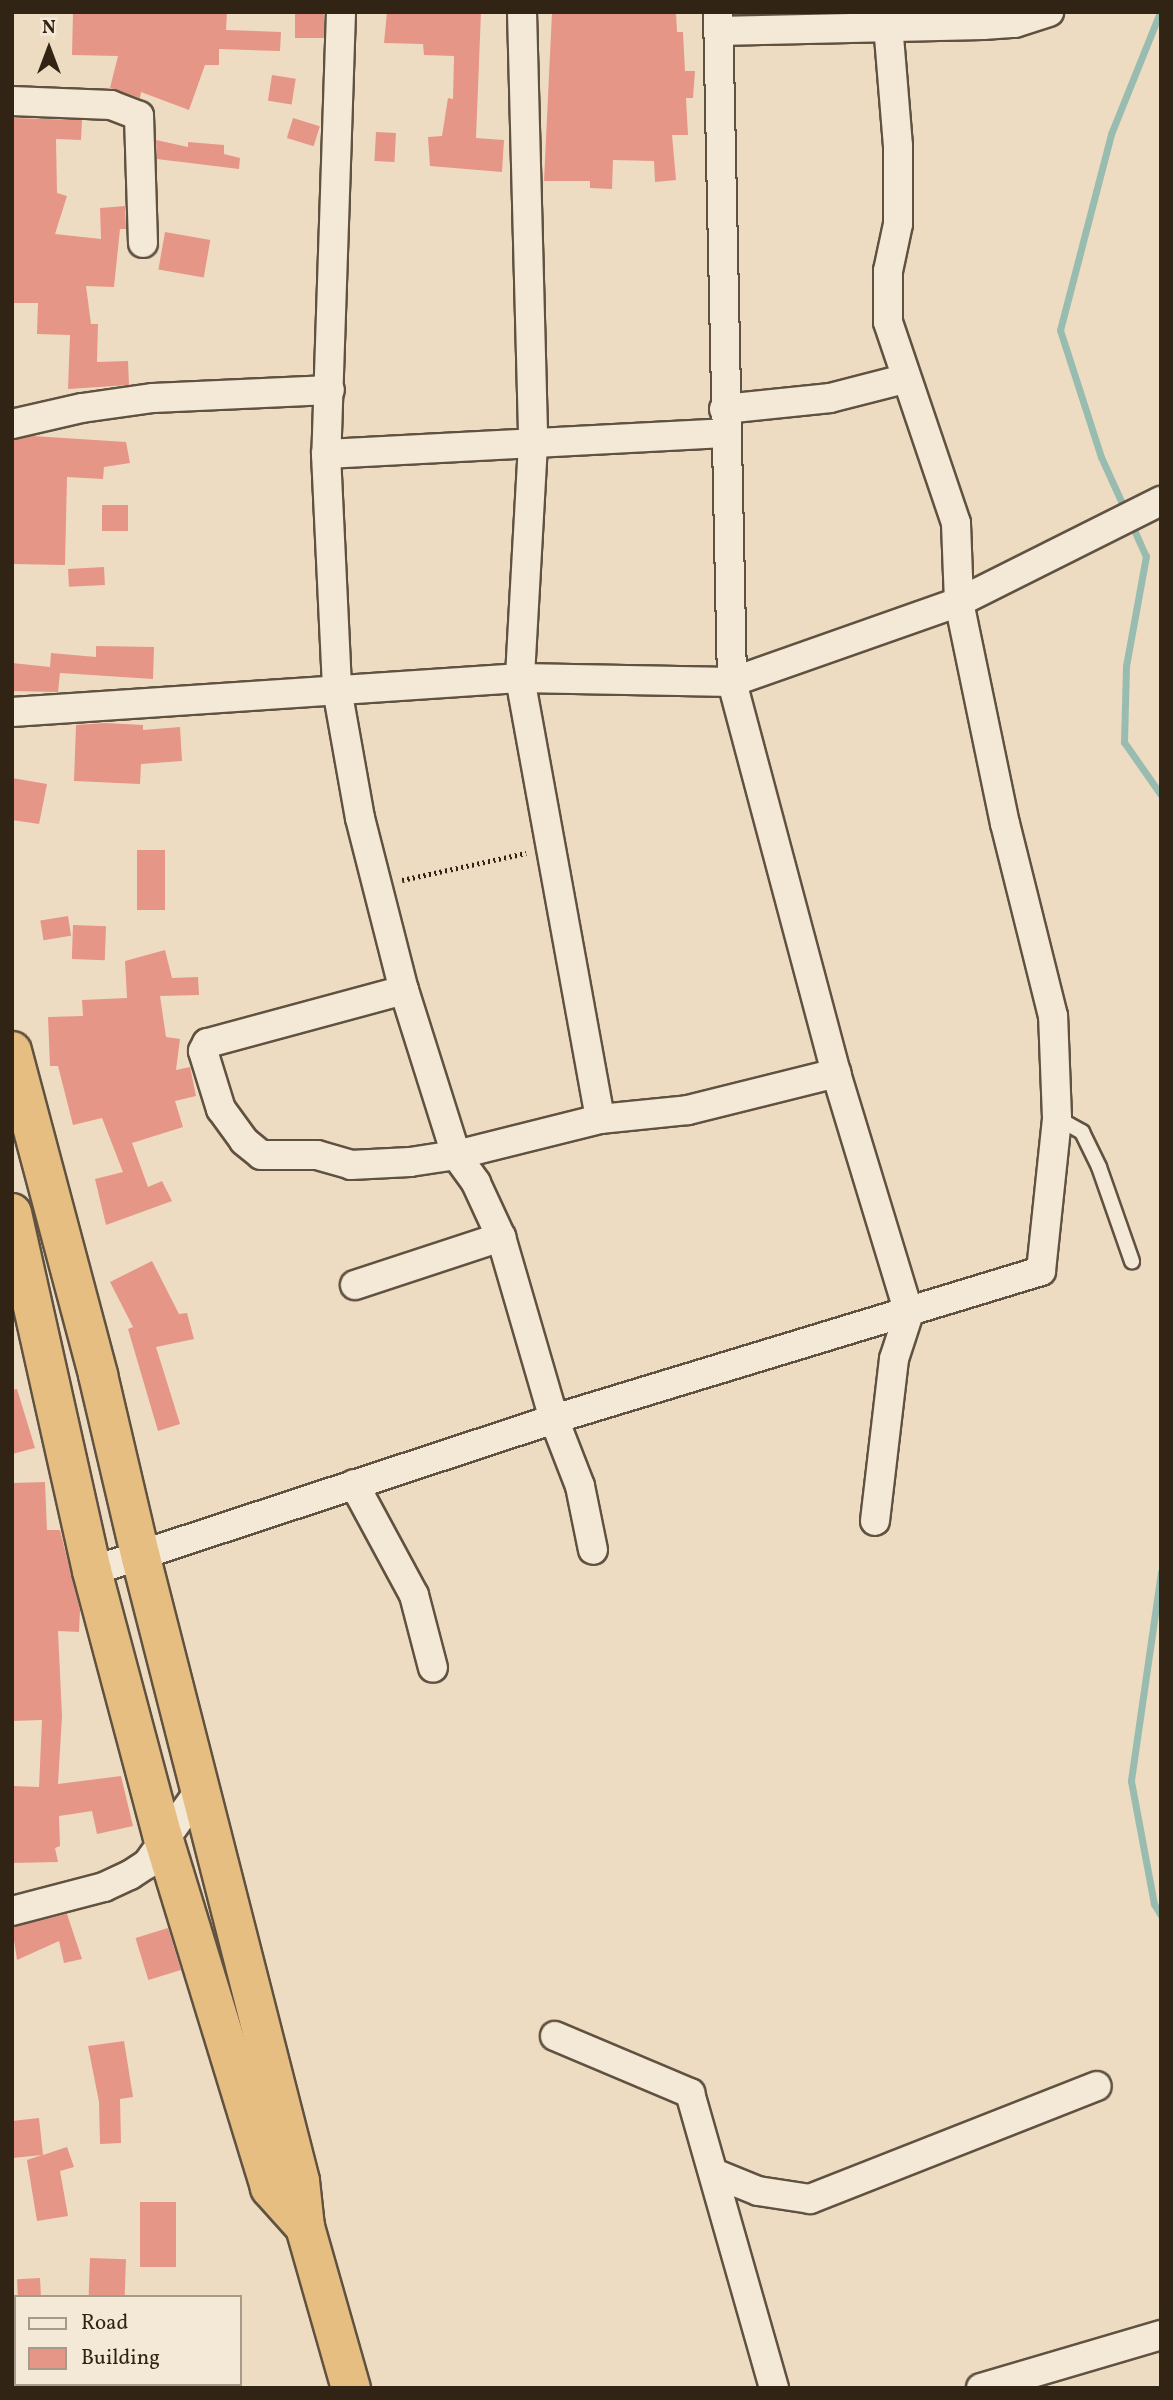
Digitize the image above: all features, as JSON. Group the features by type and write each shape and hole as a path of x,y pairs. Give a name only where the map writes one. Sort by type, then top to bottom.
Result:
{"highway":[{"path":"12,1051 200,1790 225,1966"},
{"path":"12,1199 49,1190"},
{"path":"12,1213 92,1572 163,1836 225,1966 300,2181 305,2227 351,2388"}],"street":[{"path":"341,12 326,454 337,690 377,886 404,990 456,1155 476,1183 501,1237 554,1419 580,1486 593,1550"},
{"path":"522,12 533,443 520,678 600,1119"},
{"path":"874,1521 894,1359 909,1313 836,1073 732,682 724,421 718,22 886,20 1015,23 1049,12"},
{"path":"92,1572 141,1558 354,1484 554,1419 1041,1271 1058,1118 1053,1016 1005,824 959,601 956,523 905,379 888,322 888,271 898,224 898,159 886,20"},
{"path":"12,101 111,105 139,116 144,243"},
{"path":"326,454 533,443 724,421 905,379"},
{"path":"12,424 153,398 330,390"},
{"path":"12,712 520,678 732,682 959,601 1161,501"},
{"path":"404,990 207,1043 203,1051 222,1109 261,1155 317,1155 351,1165 456,1155 600,1119 688,1110 836,1073"},
{"path":"355,1285 501,1237"},
{"path":"354,1484 414,1595 433,1668"},
{"path":"12,1910 59,1900 130,1875 147,1864 163,1836 200,1790"},
{"path":"555,2036 690,2093 716,2174 774,2388"},
{"path":"716,2174 758,2192 810,2199 1097,2086"},
{"path":"981,2388 1161,2335"}],"lane":[{"path":"1058,1118 1082,1132 1099,1167 1132,1261"}],"path":[{"path":"377,886 549,848"}],"building":[{"path":"73,12 227,12 226,30 281,32 280,51 219,49 219,65 205,65 189,110 141,92 140,98 110,88 118,56 72,55"},
{"path":"295,12 324,12 324,38 295,38"},
{"path":"387,12 481,12 476,138 504,140 502,172 430,166 428,137 442,136 448,98 453,99 454,56 424,55 423,44 384,43"},
{"path":"552,12 676,12 677,32 683,32 685,71 695,71 693,98 686,98 688,135 672,135 676,180 655,182 654,161 613,160 612,189 590,188 590,181 544,181"},
{"path":"272,75 296,79 292,104 268,101"},
{"path":"12,118 82,120 81,140 56,139 57,193 67,196 55,234 101,239 100,208 125,206 126,229 120,229 114,287 86,286 91,324 98,324 97,362 128,361 129,385 68,389 70,335 37,334 38,303 12,303"},
{"path":"293,118 320,126 314,146 287,138"},
{"path":"376,132 396,133 394,162 374,161"},
{"path":"156,140 188,147 188,142 224,145 224,154 240,158 239,169 157,159"},
{"path":"165,232 210,240 204,277 158,269"},
{"path":"33,436 126,442 130,463 104,467 103,479 67,477 65,565 12,564 12,440"},
{"path":"102,505 128,505 128,531 102,531"},
{"path":"104,567 105,585 69,587 68,569"},
{"path":"96,646 154,647 153,679 60,673 58,692 12,691 12,663 50,667 51,653 96,657"},
{"path":"76,725 143,725 143,730 180,727 182,761 141,764 140,784 74,781"},
{"path":"12,778 47,784 39,824 12,820"},
{"path":"137,850 165,850 165,910 137,910"},
{"path":"68,916 71,936 43,940 40,920"},
{"path":"73,925 106,926 105,960 72,959"},
{"path":"165,950 172,978 198,977 199,995 160,996 166,1037 180,1039 176,1070 190,1067 196,1096 175,1101 183,1127 132,1143 148,1187 162,1181 172,1201 106,1225 95,1179 123,1172 102,1118 73,1125 58,1066 50,1066 48,1017 83,1016 82,1000 127,998 125,961"},
{"path":"152,1261 179,1314 187,1313 194,1339 156,1347 180,1424 158,1431 128,1329 133,1327 110,1282"},
{"path":"17,1389 35,1448 12,1454 12,1390"},
{"path":"45,1482 47,1530 60,1530 80,1610 79,1632 58,1631 62,1716 58,1784 121,1776 133,1826 97,1834 92,1811 59,1816 60,1846 55,1848 58,1862 12,1863 12,1786 39,1787 42,1720 12,1721 12,1483"},
{"path":"67,1914 82,1959 64,1963 59,1941 17,1960 12,1927"},
{"path":"168,1928 181,1970 148,1980 135,1938"},
{"path":"124,2041 133,2097 120,2099 121,2143 100,2144 99,2102 88,2046"},
{"path":"39,2118 43,2155 67,2147 74,2167 60,2171 68,2216 37,2221 27,2160 42,2155 12,2158 12,2121"},
{"path":"140,2202 176,2202 176,2267 140,2267"},
{"path":"90,2258 126,2259 125,2295 89,2295"},
{"path":"40,2278 41,2295 18,2295 17,2279"}],"waterway":[{"path":"1126,512 1101,457 1060,330 1111,134 1160,12"},
{"path":"1131,523 1146,556 1126,666 1124,742 1161,795"},
{"path":"1161,1572 1131,1781 1154,1904 1161,1915"}]}
